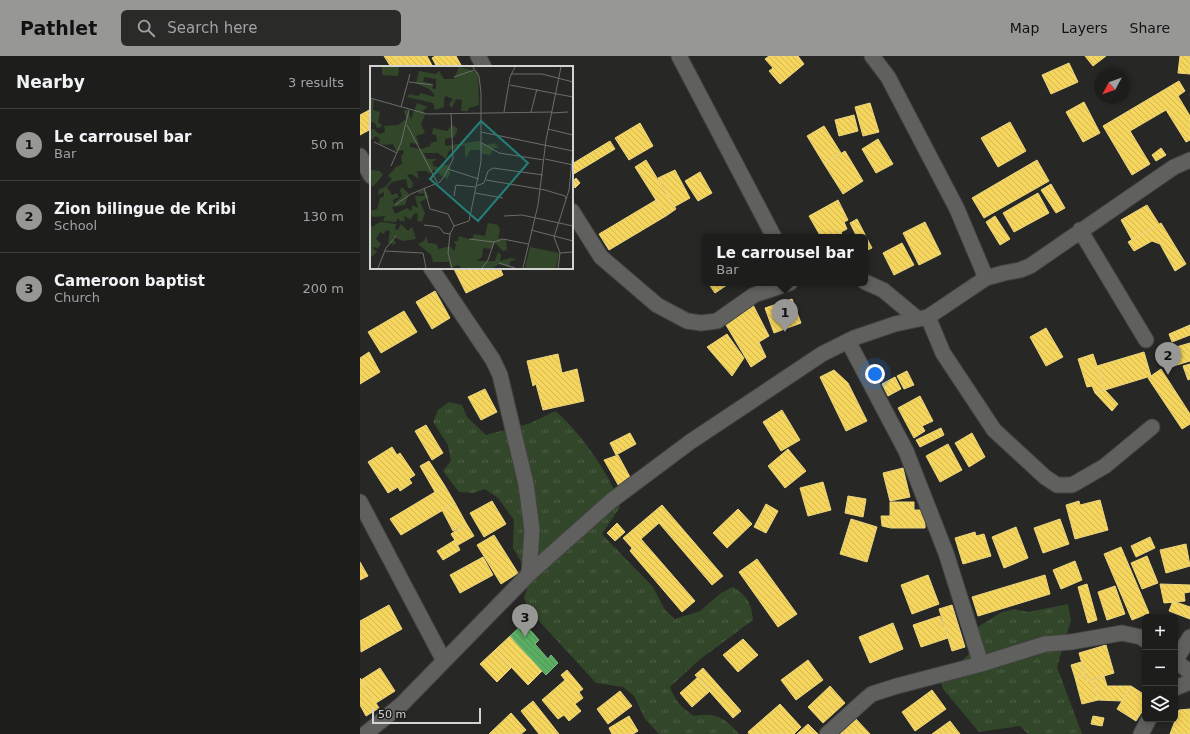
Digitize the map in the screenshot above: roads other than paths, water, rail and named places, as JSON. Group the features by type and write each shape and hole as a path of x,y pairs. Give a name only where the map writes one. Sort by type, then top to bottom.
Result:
{"street":[{"path":"478,56 483,66"},
{"path":"679,56 772,234"},
{"path":"872,56 888,77 957,208 986,278"},
{"path":"360,156 370,174"},
{"path":"365,734 402,704 529,574 611,501 690,442 822,354 848,341 895,324 923,318 986,278 1004,272 1020,270 1030,266 1080,230 1174,167 1190,160"},
{"path":"573,213 601,257 657,305 687,321 701,323 717,321 754,295 781,286"},
{"path":"1080,230 1146,340"},
{"path":"432,269 493,360 500,375 526,484 532,530 529,574"},
{"path":"868,283 884,290 923,318 943,353 994,430 1045,477 1057,485 1072,485 1105,466 1152,427"},
{"path":"848,341 906,451 946,553 981,664"},
{"path":"360,502 444,661"},
{"path":"828,734 872,694 981,664 1045,644 1071,642 1122,633 1142,639"},
{"path":"1178,656 1190,637"},
{"path":"1178,663 1190,672"},
{"path":"1178,687 1190,682"},
{"path":"1141,734 1147,722"}],"place":[{"name":"Le carrousel bar","path":"785,332"},
{"name":"Zion bilingue de Kribi","path":"1168,375"},
{"name":"Cameroon baptist","path":"525,637"}]}
